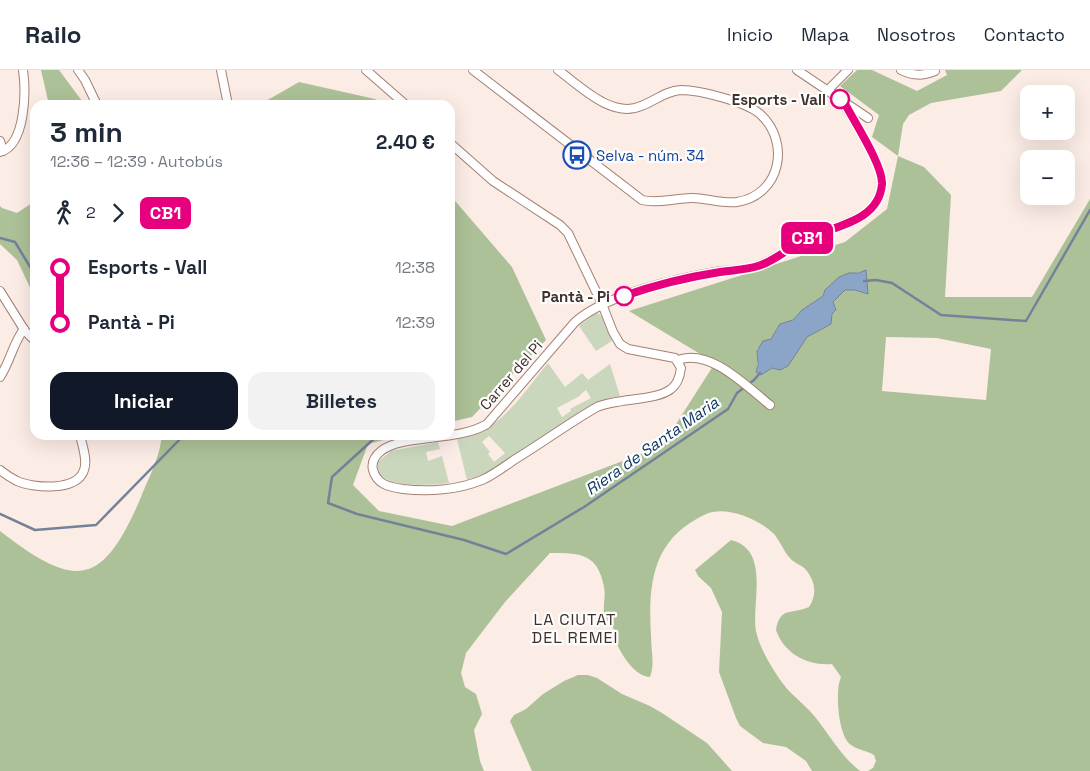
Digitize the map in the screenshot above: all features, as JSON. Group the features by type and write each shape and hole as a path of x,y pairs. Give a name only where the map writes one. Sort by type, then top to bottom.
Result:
{"street":[{"path":"0,141 1,152 11,145 16,137 25,104 23,70"},
{"path":"78,70 85,80 94,100"},
{"path":"221,70 227,100"},
{"path":"366,70 400,100"},
{"path":"473,70 642,200 664,201 693,198 738,202 758,194 772,180 777,161 776,141 762,116 747,105 681,90 664,94 640,107 623,109 594,96 558,70"},
{"path":"797,70 868,118"},
{"path":"827,90 848,70"},
{"path":"901,70 922,76 935,71"},
{"path":"602,304 663,284 720,272 756,267 773,260 802,240 850,223 868,212 876,202 881,190 881,173 844,102"},
{"path":"455,147 493,181 565,229 571,237 602,304 612,332 620,344 628,349 671,356 678,360 692,356 699,357 722,368 770,405"},
{"path":"0,291 30,336"},
{"name":"Carrer del Pi","path":"455,435 478,430 487,424 576,322 602,304"},
{"path":"0,377 18,336 24,329"},
{"name":"Carrer del Pi","path":"421,440 392,444 386,447 373,460 372,468 376,478 387,486 412,490 445,489 481,480 597,407 612,402 656,395 671,389 680,375 681,368 678,360"},
{"path":"0,470 17,481 34,486 52,487 73,481 79,478 85,469 81,440"}],"green space":[{"path":"41,70 59,70 81,100 48,100"},
{"path":"857,70 872,70 917,91 947,75 945,70 1022,70 1001,91 931,103 909,115 903,124 898,156 872,137 879,115 840,86"},
{"path":"299,82 376,100 268,100"},
{"path":"898,156 924,167 951,195 945,297 1032,297 1090,199 1090,771 868,771 873,768 876,761 874,755 849,744 841,727 838,691 841,677 832,664 814,663 791,652 785,646 776,630 780,617 783,614 809,607 814,597 813,581 803,567 791,559 773,533 767,528 750,518 723,511 706,514 688,524 674,536 657,564 651,598 650,617 653,662 650,677 640,674 635,670 619,649 616,633 604,613 605,590 597,567 586,557 550,553 505,602 466,653 461,673 465,687 476,694 482,714 474,730 480,761 484,771 0,771 0,531 48,563 67,570 84,570 99,563 113,549 127,527 154,466 161,440 384,440 368,444 353,485 379,511 452,526 662,446 715,363 629,311 845,242 887,209","holes":["866,271 867,294 855,290 845,290 833,302 836,311 832,314 831,324 807,337 789,362 776,369 772,368 761,375 757,372 757,349 771,339 780,324 793,320 802,310 823,296 841,276","886,337 937,338 991,349 986,400 882,391"]},
{"path":"455,201 512,267 546,340 472,417 455,421"},
{"path":"30,204 30,287 17,260 0,244 0,206 17,213"},
{"path":"598,313 602,317 612,341 596,351 579,326"},
{"path":"548,363 565,387 582,373 588,380 610,364 620,396 597,403 485,474 467,480 457,439 472,436 498,421 519,399","holes":["586,390 591,398 570,409 571,411 562,417 557,408 578,397","489,436 505,453 494,462 488,454 490,452 482,442"]},
{"path":"438,442 440,449 426,452 428,461 442,456 449,483 418,485 393,482 384,478 378,471 378,462 391,451"},
{"path":"731,540 743,546 751,554 755,566 757,579 756,631 761,646 774,671 789,691 813,714 841,752 860,771 812,771 806,761 786,747 763,743 740,726 719,672 722,612 711,588 698,576 695,570"},
{"path":"578,675 588,675 597,678 622,694 662,713 707,743 732,771 532,771 510,721 514,715 526,709 543,694"}],"water":[{"path":"866,270 868,294 855,290 845,290 833,302 836,310 832,314 831,324 807,337 788,366 780,370 772,368 761,375 756,372 758,365 757,351 763,341 771,339 780,324 793,320 802,310 823,296 825,290 839,277"}],"waterway":[{"name":"Riera de Santa Maria","path":"864,281 876,280 892,283 941,315 1026,321 1090,210"},
{"path":"0,238 15,242 30,267"},
{"name":"Riera de Santa Maria","path":"373,440 332,477 328,503 357,514 464,540 506,554 584,507 728,409 737,393 760,373"},
{"name":"Riera de Santa Maria","path":"0,514 35,530 96,525 179,440"}],"bus line":[{"name":"CB1","path":"624,296 655,286 704,275 756,267 773,260 802,240 850,223 868,212 876,202 881,190 881,173 844,102 840,99"}],"place":[{"name":"Esports - Vall","path":"840,99"},
{"name":"Selva - núm. 34","path":"577,155"},
{"name":"Pantà - Pi","path":"624,296"}],"district":[{"name":"LA CIUTAT DEL REMEI","path":"575,628"}]}
